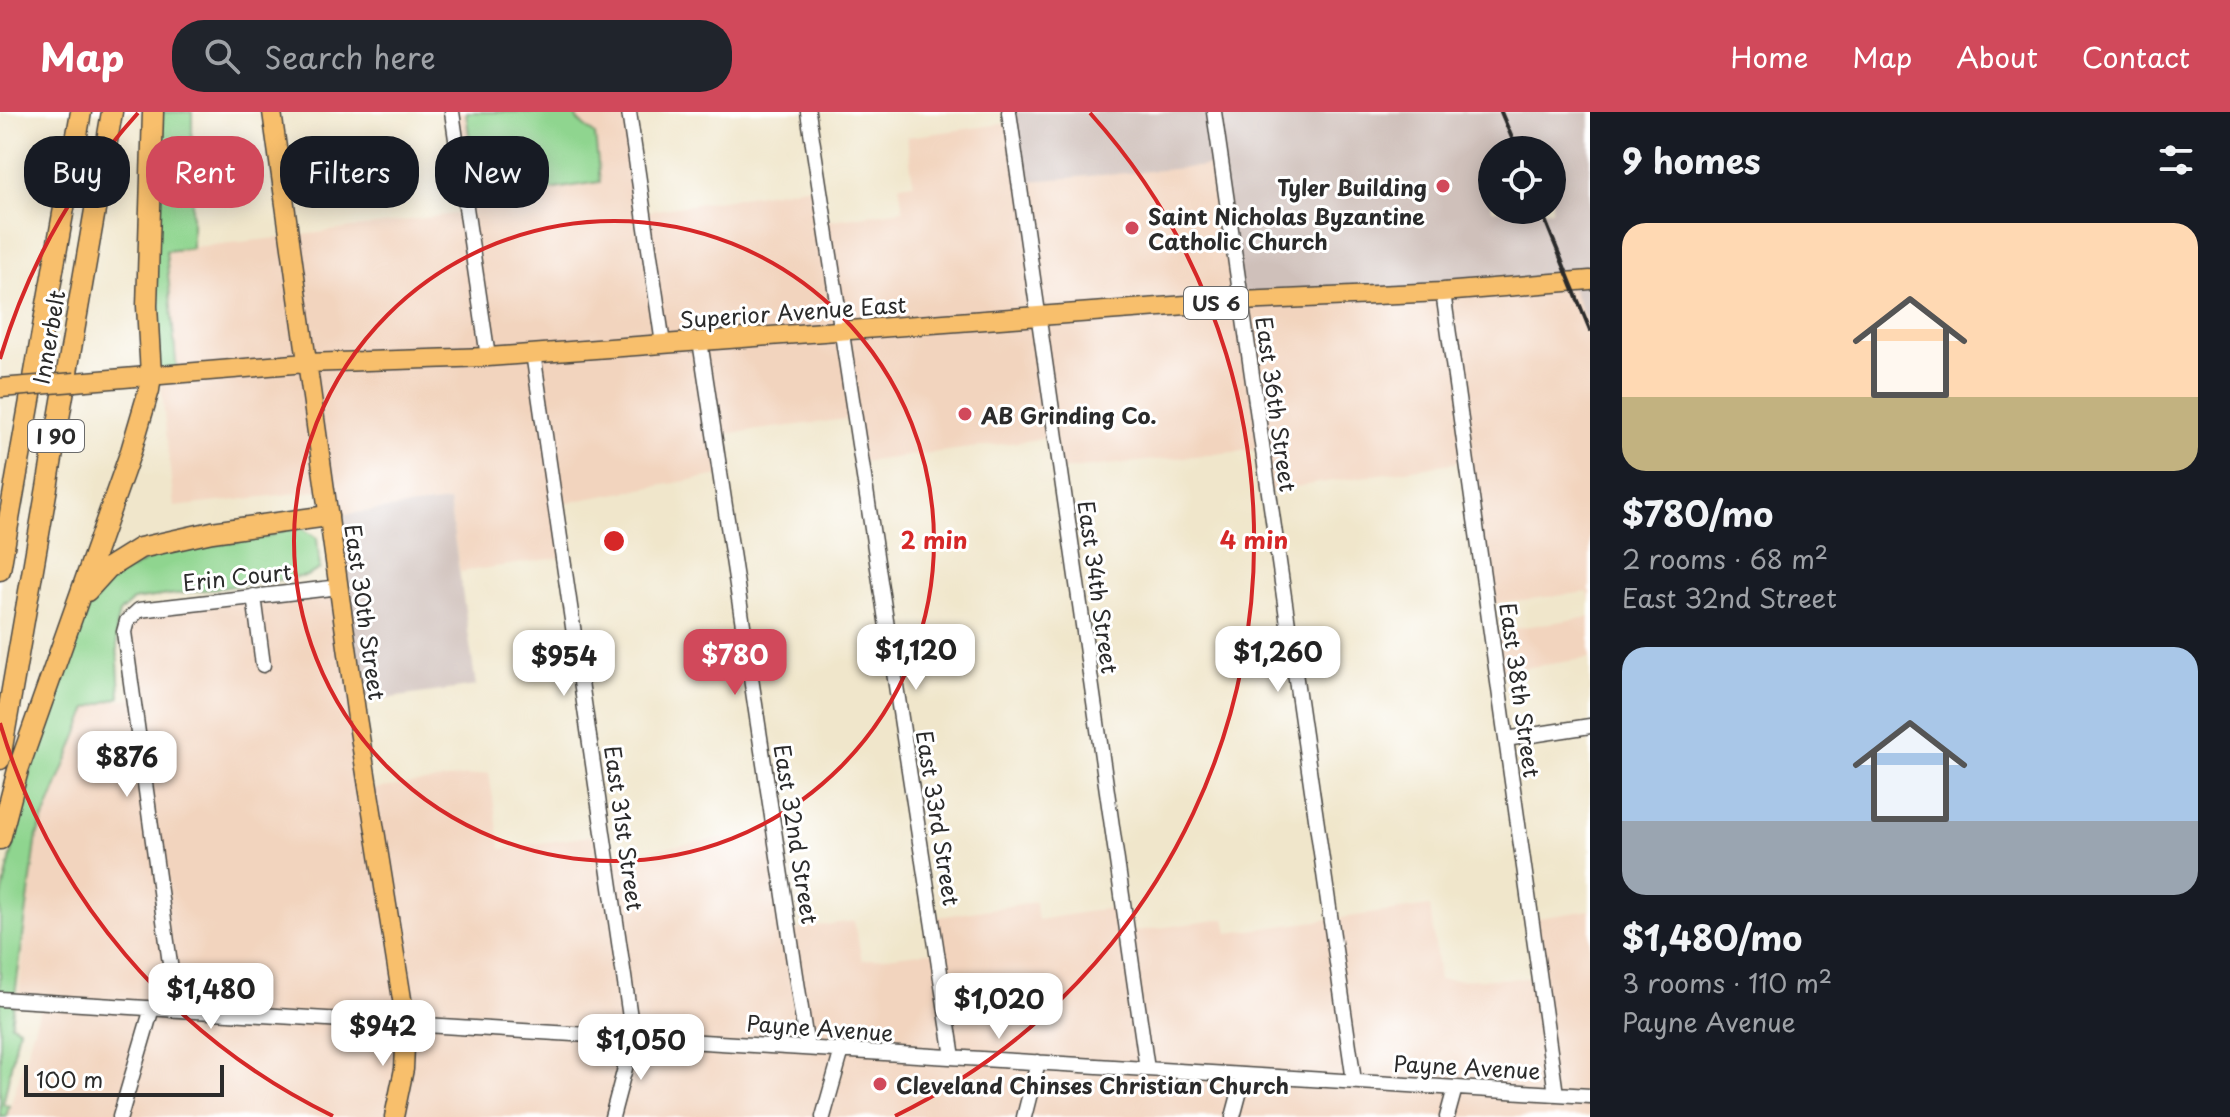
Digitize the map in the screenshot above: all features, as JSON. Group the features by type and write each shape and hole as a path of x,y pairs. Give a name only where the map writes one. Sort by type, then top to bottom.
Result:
{"highway":[{"name":"Innerbelt","path":"0,570 81,112"},
{"name":"Innerbelt","path":"0,759 112,112"},
{"path":"0,839 18,770 138,429 151,375 147,306 153,112"},
{"path":"76,608 108,568 140,548 212,532 328,516"}],"main road":[{"name":"East 30th Street","path":"272,112 359,731 406,1024 404,1069 394,1117"},
{"name":"Superior Avenue East","path":"0,388 306,363 488,357 1240,301 1443,292 1590,280"}],"street":[{"path":"452,112 488,357"},
{"path":"629,112 663,344"},
{"name":"East 33rd Street","path":"808,112 953,1057"},
{"name":"East 34th Street","path":"1009,112 1147,1069"},
{"name":"East 36th Street","path":"1214,112 1354,1081"},
{"name":"East 38th Street","path":"1443,292 1556,1094"},
{"name":"East 32nd Street","path":"700,341 807,1048"},
{"name":"East 31st Street","path":"533,353 633,1038 612,1117"},
{"name":"Erin Court","path":"171,1010 173,985 124,632 127,621 139,610 340,587"},
{"path":"254,596 263,665"},
{"path":"1506,739 1590,726"},
{"name":"Payne Avenue","path":"0,999 1590,1096"},
{"path":"120,1117 152,1008"},
{"path":"823,1117 842,1050"},
{"path":"1024,1117 1038,1062"},
{"path":"1233,1117 1244,1076"},
{"path":"1447,1117 1455,1088"}],"shaded area":[{"path":"452,112 629,112 644,212 819,185 825,221 903,210 899,185 913,183 907,137 1010,123 1221,165 1570,281 1590,330 1590,602 1588,592 1487,604 1466,461 1267,491 1261,449 1060,470 1055,437 862,462 855,418 715,435 720,475 556,504 563,557 460,572 449,502 328,516 324,490 174,507 160,374 177,372 166,250 467,212 466,208 549,208 549,136 456,136"},
{"path":"1009,112 1590,112 1590,330 1569,281 1240,301 1221,165 1019,182"},
{"path":"449,502 476,686 355,703 328,516"},
{"path":"340,587 368,790 489,773 501,849 603,834 607,856 774,831 789,930 854,921 862,960 936,951 932,918 1035,902 1038,920 1123,906 1128,932 1225,919 1228,933 1430,906 1439,980 1539,978 1532,919 1590,910 1590,1117 7,1117 42,1002 18,1000 37,836 77,705 132,699 124,632 139,610"},
{"path":"1590,617 1590,658 1497,672 1491,632"}],"green space":[{"path":"153,112 192,112 192,136 153,136"},
{"path":"466,112 575,112 577,120 595,135 600,182 549,190 549,136 469,136"},
{"path":"152,208 192,208 192,248 166,251 177,373 151,375"},
{"path":"302,528 317,538 320,569 307,576 133,600 119,613 116,626 120,697 88,708 37,836 11,1024 19,1028 3,1104 9,1106 6,1117 0,1117 0,905 30,772 87,611 112,579 161,553 267,537 284,530"}],"railway":[{"path":"1501,112 1511,136"},
{"path":"1547,224 1590,330"}],"place":[{"name":"Tyler Building","path":"1443,186"},
{"name":"Saint Nicholas Byzantine Catholic Church","path":"1132,228"},
{"name":"AB Grinding Co.","path":"965,414"},
{"name":"Cleveland Chinses Christian Church","path":"880,1084"}]}
